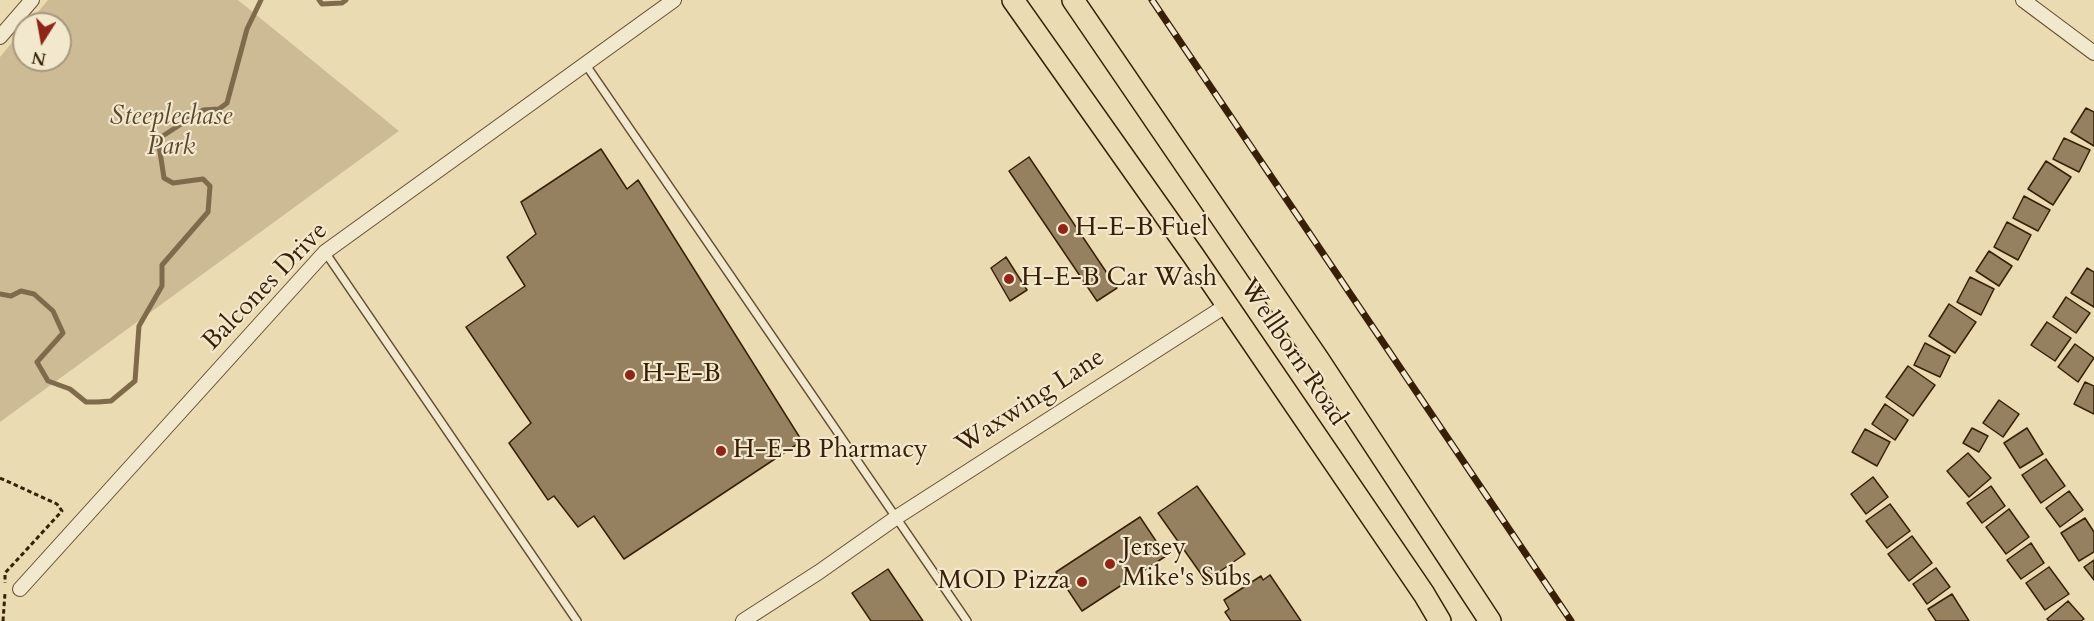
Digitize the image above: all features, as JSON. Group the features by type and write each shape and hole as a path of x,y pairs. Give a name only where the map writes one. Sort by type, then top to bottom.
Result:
{"main road":[{"name":"Wellborn Road","path":"1013,0 1227,305 1424,594 1440,621"},
{"name":"Wellborn Road","path":"1073,0 1318,359 1490,621"}],"street":[{"path":"0,37 32,0"},
{"name":"Balcones Drive","path":"20,589 325,252 674,0"},
{"path":"2023,0 2094,53"},
{"name":"Waxwing Lane","path":"743,621 819,572 897,517 1227,305"}],"lane":[{"path":"586,65 967,621"},
{"path":"325,252 577,621"}],"path":[{"path":"0,478 57,504 62,510 5,573 3,621"}],"green space":[{"name":"Steeplechase Park","path":"48,0 238,0 399,131 0,422 0,57 12,42 12,72 72,72 72,12 38,12"}],"building":[{"path":"2086,108 2094,112 2094,146 2071,132"},
{"path":"2064,138 2090,150 2079,172 2053,159"},
{"name":"H-E-B","path":"601,149 627,189 638,180 802,441 624,559 594,516 578,527 554,496 548,500 509,443 531,423 466,327 525,286 507,257 536,234 521,202"},
{"name":"H-E-B Fuel","path":"1029,157 1117,288 1097,301 1009,171"},
{"path":"2046,161 2071,177 2053,205 2028,189"},
{"path":"2024,196 2050,210 2038,231 2013,218"},
{"path":"2007,222 2031,235 2018,260 1994,247"},
{"path":"1989,251 2012,266 1999,286 1976,271"},
{"name":"H-E-B Car Wash","path":"1006,257 1027,290 1010,301 991,268"},
{"path":"2087,268 2094,272 2094,307 2071,293"},
{"path":"1970,277 1994,289 1981,315 1957,302"},
{"path":"2066,297 2090,313 2076,333 2053,317"},
{"path":"1949,304 1976,322 1955,353 1929,336"},
{"path":"2047,322 2071,338 2055,361 2031,345"},
{"path":"1925,343 1950,356 1940,377 1914,365"},
{"path":"2075,344 2094,358 2078,382 2058,367"},
{"path":"1908,366 1935,385 1913,416 1886,397"},
{"path":"2085,382 2094,386 2094,414 2074,404"},
{"path":"1999,400 2019,414 2003,437 1983,423"},
{"path":"1885,404 1908,420 1895,440 1872,424"},
{"path":"1972,428 1988,436 1979,452 1963,443"},
{"path":"2027,428 2043,454 2020,468 2004,443"},
{"path":"1865,429 1890,442 1877,466 1852,452"},
{"path":"1968,453 1991,478 1969,497 1947,471"},
{"path":"2046,459 2065,486 2041,503 2022,475"},
{"path":"1873,477 1888,497 1866,514 1851,494"},
{"path":"1197,486 1245,554 1206,581 1158,513"},
{"path":"1991,486 2005,506 1982,523 1967,503"},
{"path":"2069,491 2083,510 2060,527 2046,508"},
{"path":"1890,504 1910,531 1887,548 1866,521"},
{"path":"2009,509 2029,537 2006,554 1986,527"},
{"path":"1140,517 1166,556 1082,611 1056,572"},
{"path":"2085,518 2094,532 2094,552 2079,561 2061,533"},
{"path":"1912,536 1932,563 1909,581 1888,554"},
{"path":"2031,543 2044,563 2021,579 2007,560"},
{"path":"2094,560 2094,580 2084,567"},
{"path":"2049,567 2069,594 2045,610 2026,583"},
{"path":"1936,568 1950,587 1927,604 1913,584"},
{"path":"888,569 923,621 871,621 852,593"},
{"path":"1270,575 1301,621 1231,621 1225,612 1229,609 1224,600 1261,576 1263,580"},
{"path":"1952,594 1969,621 1936,621 1928,609"},
{"path":"2068,601 2084,619 2081,621 2049,621 2047,619"}],"waterway":[{"path":"0,294 11,296 21,291 34,294 53,311 63,333 37,362 48,381 70,389 86,402 111,401 135,381 139,326 162,286 162,265 208,212 210,186 203,179 173,183 164,178 158,139 203,110 219,109 227,103 247,29 261,0"},
{"path":"319,0 322,4 342,3 346,0"}],"railway":[{"path":"1152,0 1571,621"}],"place":[{"name":"H-E-B Fuel","path":"1063,229"},
{"name":"H-E-B Car Wash","path":"1009,279"},
{"name":"H-E-B","path":"630,375"},
{"name":"H-E-B Pharmacy","path":"721,451"},
{"name":"Jersey Mike's Subs","path":"1110,564"},
{"name":"MOD Pizza","path":"1082,582"}]}
